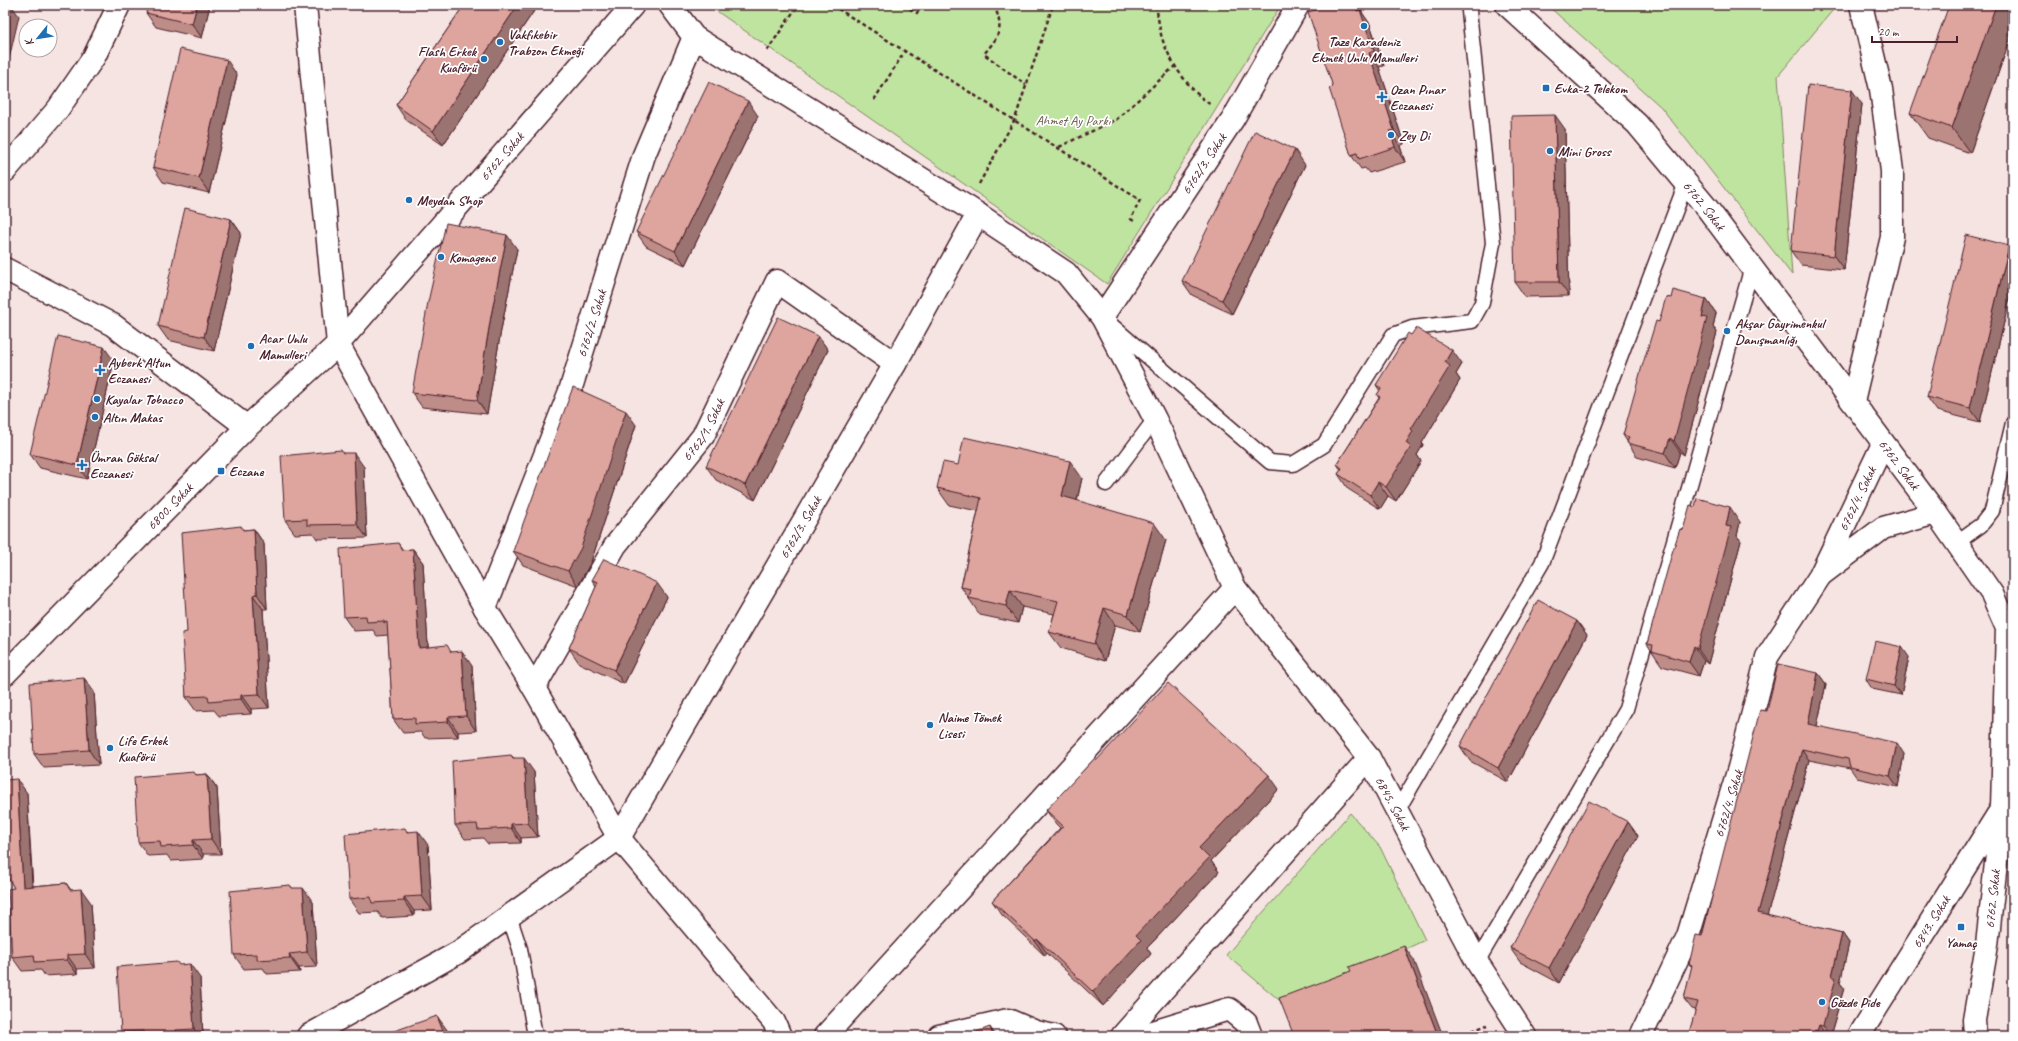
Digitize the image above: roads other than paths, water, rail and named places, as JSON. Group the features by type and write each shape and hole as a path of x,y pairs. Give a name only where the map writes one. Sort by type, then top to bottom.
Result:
{"street":[{"path":"5,172 58,109 94,57 119,5"},
{"path":"305,5 338,344 484,608 534,688 619,838 774,1022 780,1036"},
{"name":"6762. Sokak","path":"338,344 633,5"},
{"path":"670,5 694,37"},
{"name":"6762/3. Sokak","path":"1102,317 1233,119 1298,5"},
{"name":"6762. Sokak","path":"1507,5 1637,124 1686,183 1752,267 1936,512 1992,594 2006,608 2007,628 2002,808 1987,945 1974,1020 1975,1036"},
{"path":"1852,401 1892,237 1892,171 1881,89 1861,5"},
{"name":"6845. Sokak","path":"694,37 972,211 1066,273 1102,317 1155,419 1235,588 1369,758 1477,962 1525,1036"},
{"name":"6762/2. Sokak","path":"484,608 570,391 644,155 694,37"},
{"name":"6762/3. Sokak","path":"619,838 895,364 972,211"},
{"path":"5,269 113,325 247,427"},
{"name":"6762/1. Sokak","path":"534,688 615,546 703,436 777,281 895,364"},
{"name":"6800. Sokak","path":"5,674 247,427 338,344"},
{"name":"6762/4. Sokak","path":"1640,1036 1688,936 1739,768 1767,657 1820,576 1884,444"},
{"name":"6762/4. Sokak","path":"1820,576 1883,528 1936,512"},
{"path":"825,1036 1235,588"},
{"path":"1122,1036 1369,758"},
{"name":"6843. Sokak","path":"1860,1036 2002,808"},
{"path":"308,1036 459,952 619,838"},
{"path":"1140,1036 1229,1009 1246,1023 1251,1036"},
{"path":"939,1036 1008,1020 1036,1032 1054,1036"}],"lane":[{"path":"1102,317 1270,462 1293,464 1324,445 1393,335 1412,328 1472,321 1482,303 1494,243 1470,5"},
{"path":"1397,811 1542,563 1686,183"},
{"path":"1477,962 1626,709 1752,267"},
{"path":"1106,484 1155,419"},
{"path":"1956,543 1981,525 1992,511 2013,422"},
{"path":"509,916 520,949 535,1036"}],"place":[{"name":"Taze Karadeniz Ekmek Unlu Mamulleri","path":"1364,26"},
{"name":"Vakfıkebir Trabzon Ekmeği","path":"500,42"},
{"name":"Flash Erkek Kuaförü","path":"484,59"},
{"name":"Evka-2 Telekom","path":"1546,88"},
{"name":"Ozan Pınar Eczanesi","path":"1382,97"},
{"name":"Zey Di","path":"1391,135"},
{"name":"Mini Gross","path":"1550,151"},
{"name":"Meydan Shop","path":"409,200"},
{"name":"Komagene","path":"441,257"},
{"name":"Akşar Gayrimenkul Danışmanlığı","path":"1727,331"},
{"name":"Acar Unlu Mamulleri","path":"251,346"},
{"name":"Ayberk Altun Eczanesi","path":"100,370"},
{"name":"Kayalar Tobacco","path":"97,399"},
{"name":"Altın Makas","path":"95,417"},
{"name":"Ümran Göksal Eczanesi","path":"82,465"},
{"name":"Eczane","path":"221,471"},
{"name":"Naime Tömek Lisesi","path":"930,725"},
{"name":"Life Erkek Kuaförü","path":"110,748"},
{"name":"Yamaç","path":"1961,927"},
{"name":"Gözde Pide","path":"1822,1002"}],"park label":[{"name":"Ahmet Ay Parkı","path":"1073,120"}]}
